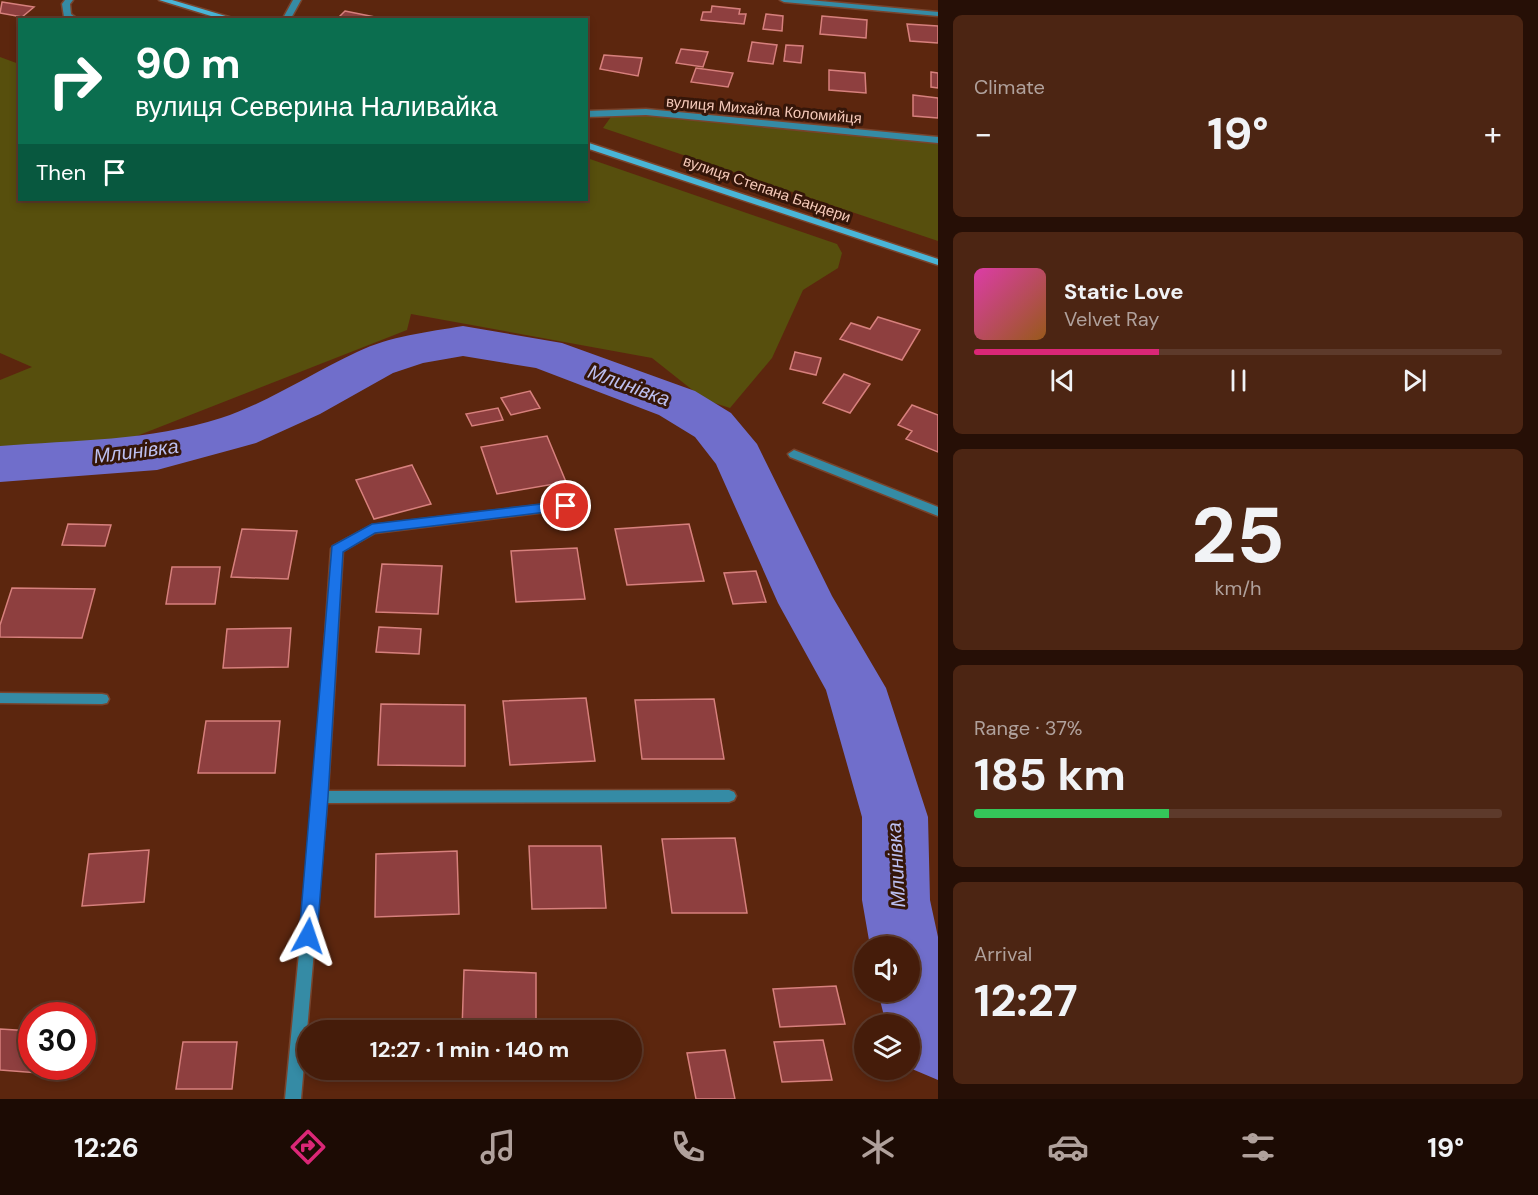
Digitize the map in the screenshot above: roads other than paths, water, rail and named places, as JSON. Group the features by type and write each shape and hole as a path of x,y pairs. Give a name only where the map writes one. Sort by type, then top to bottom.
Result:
{"main road":[{"path":"163,0 228,18"},
{"name":"вулиця Степана Бандери","path":"588,146 938,262"}],"street":[{"path":"69,0 66,4 68,15 73,18"},
{"path":"287,18 297,0"},
{"path":"783,0 938,14"},
{"name":"вулиця Михайла Коломийця","path":"588,114 646,112 938,140"},
{"path":"794,454 938,512"},
{"path":"293,1099 321,797 337,549 372,529 566,506"},
{"path":"0,698 102,699"},
{"path":"321,797 729,796"}],"waterway":[{"name":"Млинівка","path":"0,464 157,452 238,431 302,402 376,362 415,349 463,341 545,354 677,403 713,425 739,457 807,603 856,688 895,817 896,900 903,936"},
{"name":"Млинівка","path":"916,1002 919,1018 938,1044"}]}
